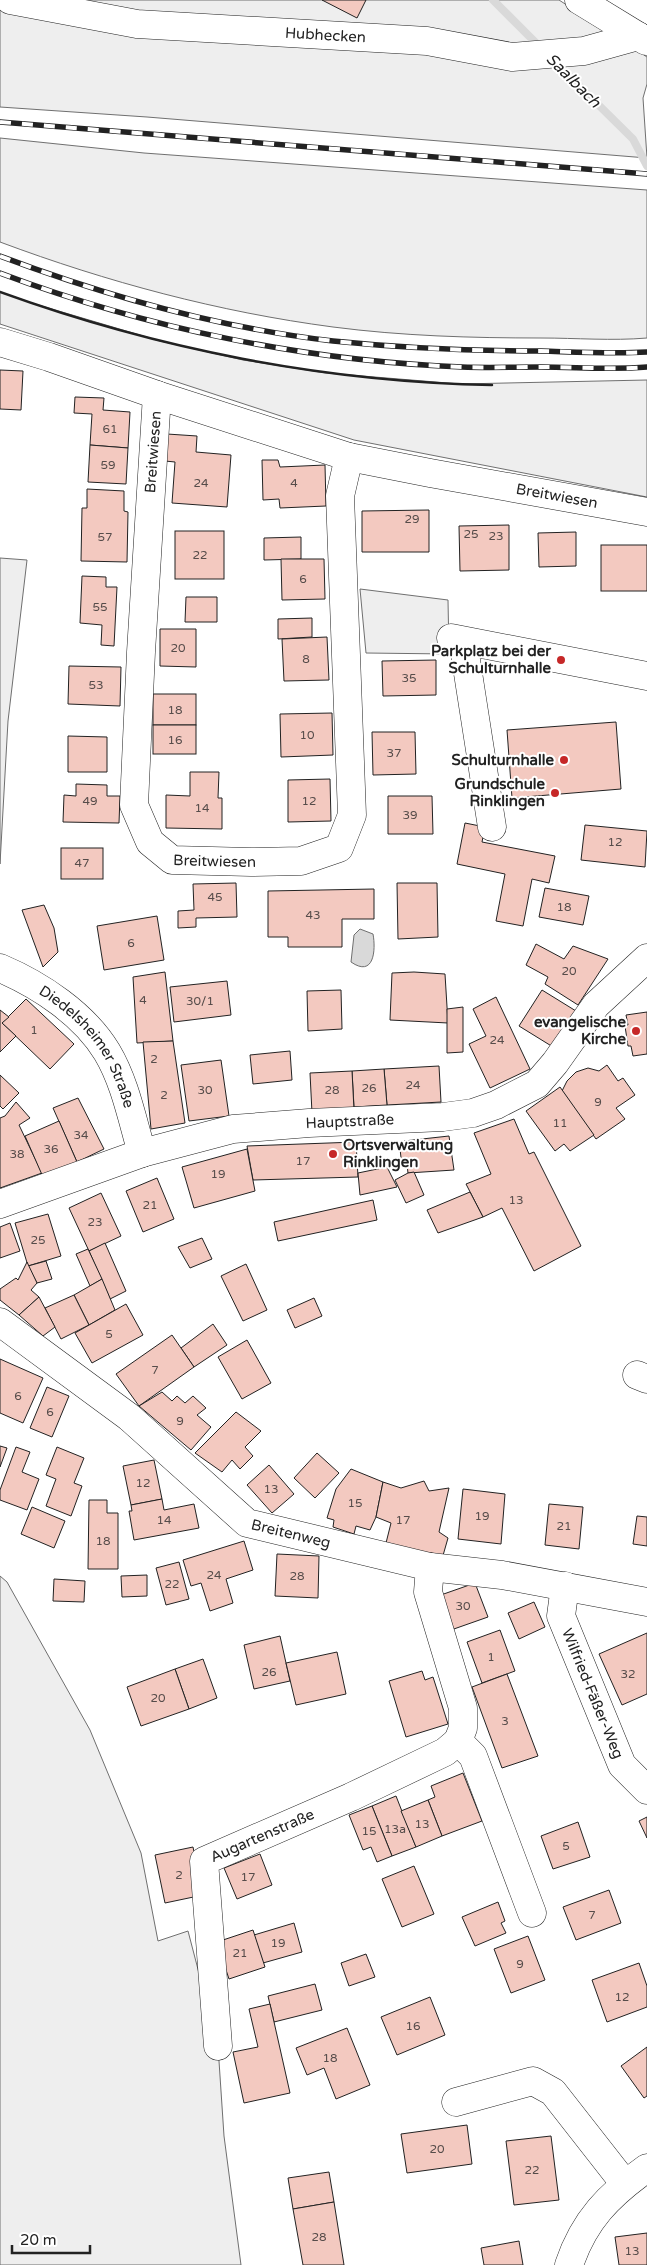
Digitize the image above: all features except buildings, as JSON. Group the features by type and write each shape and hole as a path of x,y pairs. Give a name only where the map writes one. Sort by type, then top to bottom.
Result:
{"street":[{"name":"Hubhecken","path":"10,0 137,24 427,41 512,57 584,51 642,39"},
{"path":"579,0 642,39"},
{"name":"Breitwiesen","path":"0,342 49,356 157,395 348,457 430,474 647,512"},
{"name":"Breitwiesen","path":"157,395 141,652 134,805 150,842 172,860 302,861 339,848 352,815 340,496 348,457"},
{"path":"492,827 457,640 647,676"},
{"name":"Hauptstraße","path":"0,1204 142,1153 232,1129 473,1114 496,1105 537,1084 555,1063 596,1005 647,958"},
{"name":"Diedelsheimer Straße","path":"0,968 17,975 56,1000 86,1025 101,1045 121,1082 142,1153"},
{"name":"Breitenweg","path":"0,1322 129,1417 247,1523 430,1567 502,1575 647,1602"},
{"path":"430,1567 428,1592 463,1708 463,1728 458,1741 472,1756 532,1913"},
{"name":"Wilfried-Fäßer-Weg","path":"565,1586 561,1616 568,1634 622,1765 647,1790"},
{"name":"Augartenstraße","path":"218,2046 204,1861 351,1797 445,1752 458,1741"},
{"path":"456,2102 533,2081 553,2092 625,2184"},
{"path":"570,2265 578,2242 596,2212 625,2184 647,2168"}],"shaded area":[{"path":"0,0 559,0 647,57 647,84 643,98 647,158 147,117 0,107"},
{"path":"0,138 144,153 647,190 647,338 463,337 385,333 290,321 206,304 122,283 0,242"},
{"path":"0,292 160,341 243,360 326,373 460,384 647,380 647,497 354,440 0,324"},
{"path":"0,558 27,560 8,721 0,864"},
{"path":"360,589 448,600 449,654 366,653"},
{"path":"360,929 373,934 374,940 372,960 365,967 351,962 354,935"},
{"path":"0,1576 7,1582 90,1730 141,1853 158,1941 188,1931 218,2046 224,2136 241,2265 0,2265"}],"waterway":[{"name":"Saalbach","path":"493,0 541,48"},
{"name":"Saalbach","path":"553,60 633,139 647,166"}],"railway":[{"path":"0,122 647,174"},
{"path":"0,256 40,271 164,309 248,328 291,335 333,341 437,349 594,353 647,352"},
{"path":"0,273 55,293 169,325 285,349 344,358 462,367 647,367"}],"wall":[{"path":"0,292 120,330 242,359 367,377 492,385"}],"place":[{"name":"Parkplatz bei der Schulturnhalle","path":"561,660"},
{"name":"Schulturnhalle","path":"564,760"},
{"name":"Grundschule Rinklingen","path":"555,793"},
{"name":"evangelische Kirche","path":"636,1031"},
{"name":"Ortsverwaltung Rinklingen","path":"333,1154"}]}
